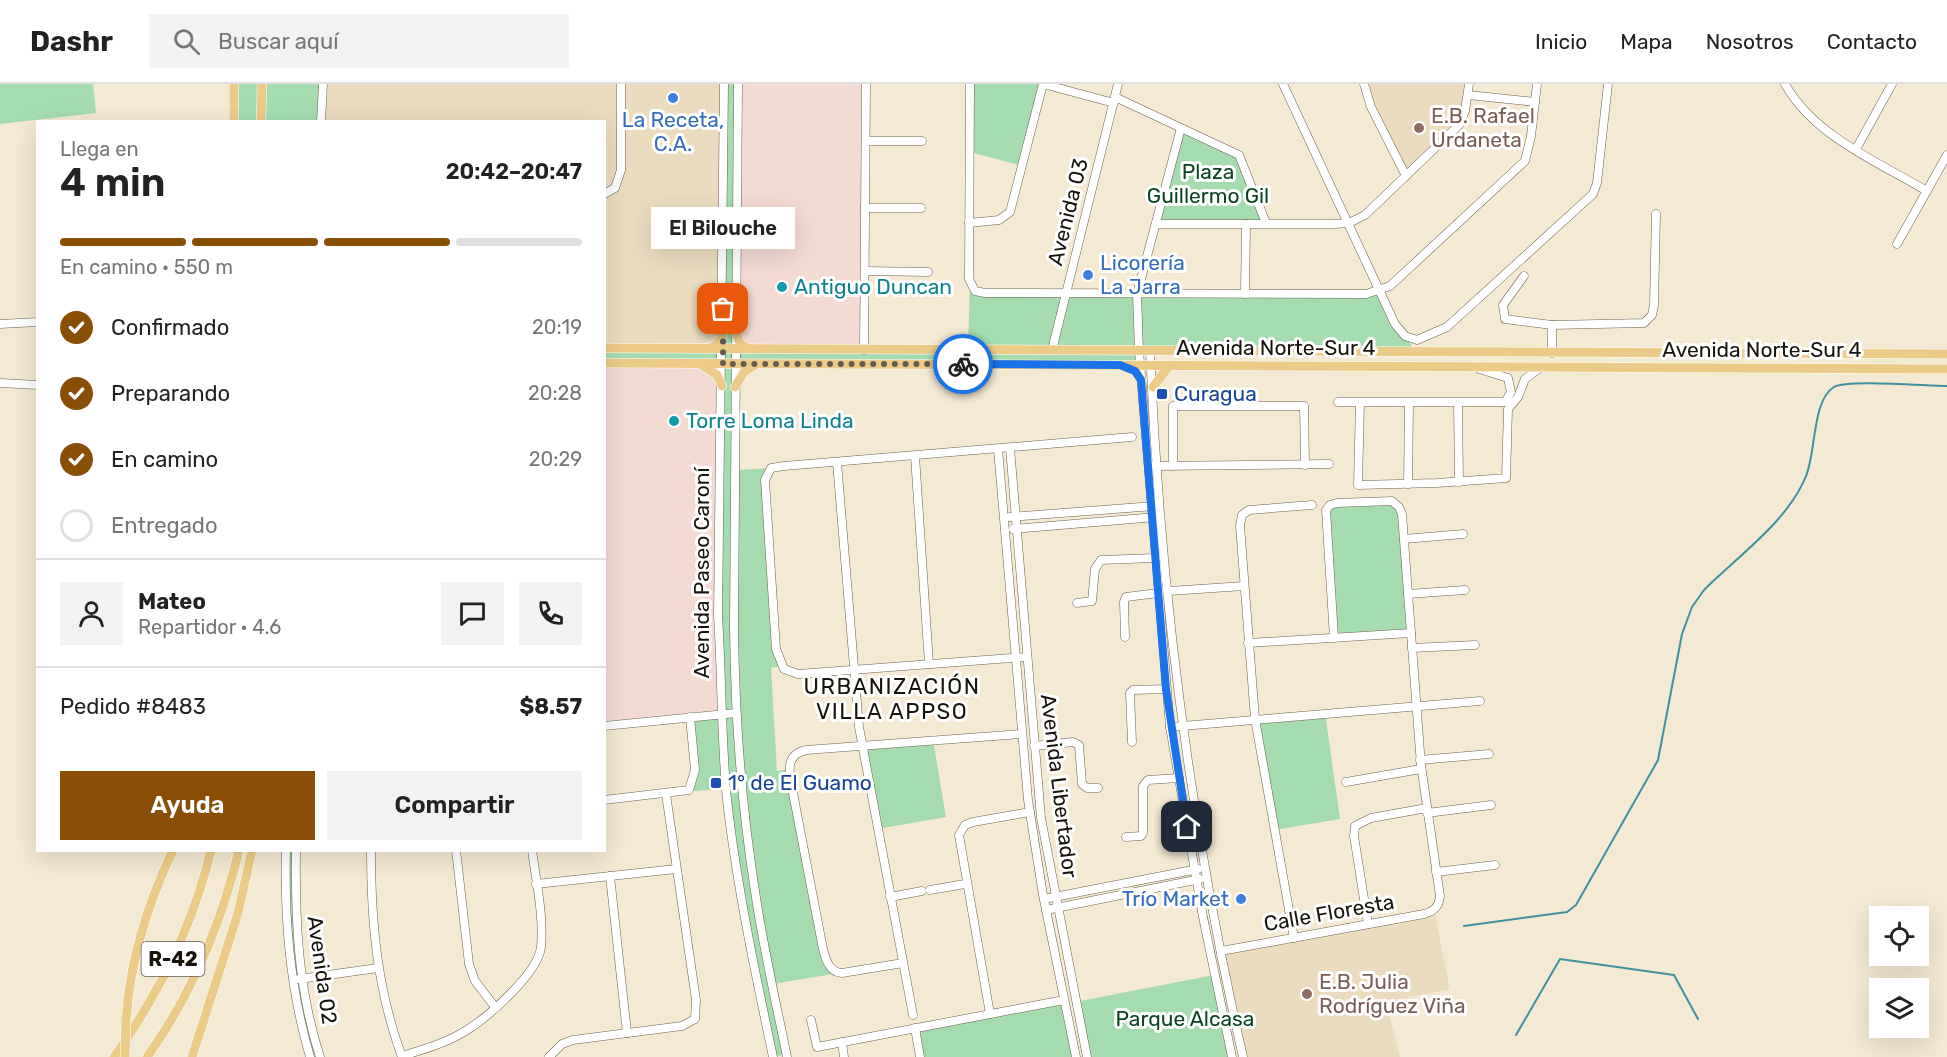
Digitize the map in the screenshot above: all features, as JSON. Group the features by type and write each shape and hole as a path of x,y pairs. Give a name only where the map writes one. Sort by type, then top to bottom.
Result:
{"main road":[{"path":"234,84 234,120"},
{"path":"261,120 262,84"},
{"path":"736,332 740,343 751,350"},
{"path":"708,349 717,345 723,335"},
{"name":"Avenida Norte-Sur 4","path":"606,348 1947,354"},
{"name":"Avenida Norte-Sur 4","path":"606,363 1947,369"},
{"path":"698,364 713,372 722,386"},
{"path":"735,387 744,372 758,364"},
{"path":"1120,365 1135,371 1141,380"},
{"path":"1153,387 1170,365"},
{"path":"125,1057 131,975 140,933 172,852"},
{"name":"R-42","path":"114,1057 149,1004 178,949 196,904 210,852"},
{"name":"R-42","path":"147,1057 186,995 206,952 225,902 238,852"},
{"path":"192,1057 238,913 252,852"}],"street":[{"path":"321,120 323,84"},
{"path":"606,193 615,188 621,170 621,84"},
{"name":"Avenida Paseo Caroní","path":"724,84 723,364 718,616 721,714 739,888 772,1057"},
{"name":"Avenida Paseo Caroní","path":"738,84 735,364 736,713 745,822 755,893 786,1055"},
{"path":"864,350 866,84"},
{"path":"970,84 969,279 975,291 985,293 1066,294 1366,294 1381,291 1399,280 1522,165 1529,150 1537,84"},
{"path":"969,223 999,220 1010,212 1043,84 1114,100 1239,155 1266,224"},
{"name":"Avenida 03","path":"1052,350 1118,84"},
{"path":"1283,84 1395,324 1402,334 1409,338 1424,339 1448,327 1593,194 1597,183 1608,84"},
{"path":"1364,84 1371,107 1406,176"},
{"path":"1156,224 1349,223 1365,215 1459,125 1465,111 1469,84"},
{"path":"1785,84 1797,103 1813,119 1856,150 1927,191"},
{"path":"1856,150 1892,84"},
{"path":"1468,94 1535,102"},
{"path":"1181,128 1137,294 1138,351 1170,727 1195,870 1232,1057"},
{"path":"866,141 922,141"},
{"path":"1897,244 1947,155"},
{"path":"865,207 921,208"},
{"path":"1524,276 1503,305 1505,319 1552,325 1644,323 1650,318 1654,305 1656,214"},
{"path":"1245,294 1246,224"},
{"path":"865,271 928,272"},
{"path":"0,324 36,322"},
{"path":"1552,325 1552,353"},
{"path":"1409,338 1413,352"},
{"path":"1150,351 1161,506 1182,726 1221,951 1243,1057"},
{"path":"1473,367 1508,378 1525,379"},
{"path":"1360,403 1358,484 1459,482 1506,478 1508,411 1525,379 1541,367"},
{"path":"1508,378 1514,396"},
{"path":"0,383 36,386"},
{"path":"1338,402 1500,404 1514,396"},
{"path":"1408,403 1408,484"},
{"path":"1458,404 1459,482"},
{"path":"1173,466 1173,406 1304,406 1305,465"},
{"path":"1026,657 788,672 781,666 776,649 766,476 769,470 775,467 1132,436"},
{"name":"Avenida Libertador","path":"1010,448 1042,827 1087,1057"},
{"name":"Avenida Libertador","path":"998,449 1029,812 1076,1057"},
{"path":"915,456 929,664"},
{"path":"837,462 862,745 913,1015"},
{"path":"1148,466 1329,464"},
{"path":"1334,638 1325,516 1328,507 1337,503 1392,501 1401,510 1420,760 1436,872 1495,865"},
{"path":"1294,938 1255,719 1240,526 1242,515 1254,510 1312,505"},
{"path":"1004,517 1161,506"},
{"path":"1005,530 1162,516"},
{"path":"1404,539 1463,534"},
{"path":"1077,603 1092,601 1095,569 1101,560 1155,558"},
{"path":"1169,591 1244,586"},
{"path":"1408,594 1465,590"},
{"path":"1125,637 1124,602 1126,597 1158,593"},
{"path":"1248,643 1411,633"},
{"path":"1412,648 1475,645"},
{"path":"1131,742 1130,693 1133,690 1166,689"},
{"path":"1170,727 1480,701"},
{"path":"606,726 736,713"},
{"path":"606,800 686,792 693,783 695,760 690,717"},
{"path":"903,963 842,973 831,969 823,949 789,765 796,753 862,745 1021,734"},
{"path":"1034,746 1073,742 1078,745 1082,784 1087,788 1098,788"},
{"path":"1420,760 1489,754"},
{"path":"1346,782 1421,769"},
{"path":"1126,837 1141,836 1143,833 1143,786 1148,780 1179,778"},
{"path":"549,1057 567,1042 681,1026 695,1019 696,1000 666,794"},
{"path":"1368,924 1354,836 1355,826 1367,819 1491,806"},
{"path":"990,1014 958,844 962,828 973,822 1029,812"},
{"name":"Avenida 02","path":"286,852 286,928 292,980 310,1057"},
{"name":"Avenida 02","path":"296,852 296,933 301,978 320,1057"},
{"path":"371,852 372,921 378,968 402,1057 462,1033 495,1007 532,969 539,955 541,939 532,852"},
{"path":"456,852 469,964 475,981 495,1007"},
{"path":"1044,899 1206,867"},
{"path":"536,884 676,869"},
{"name":"Calle Floresta","path":"1221,951 1432,912 1438,904 1436,872"},
{"path":"610,876 627,1032"},
{"path":"1046,910 1208,878"},
{"path":"890,897 965,884"},
{"path":"292,980 378,968"},
{"path":"811,1020 817,1047 1064,1000"},
{"path":"915,1028 920,1057"},
{"path":"842,1042 844,1057"},
{"path":"772,1057 786,1055"}],"shaded area":[{"path":"321,84 724,84 722,349 606,348 606,120 321,120"},
{"path":"738,84 866,84 864,350 736,350"},
{"name":"E.B. Rafael Urdaneta","path":"1364,84 1469,84 1463,118 1406,176"},
{"path":"606,363 723,364 721,714 606,726"},
{"name":"E.B. Julia Rodríguez Viña","path":"1434,910 1450,989 1386,1002 1400,1057 1243,1057 1221,951"}],"green space":[{"path":"0,84 93,84 96,113 0,124"},
{"path":"234,84 321,84 321,120 234,120"},
{"path":"725,84 738,84 736,350 968,349 970,284 975,291 1381,291 1395,324 1409,338 1413,352 1139,351 1140,365 736,364 736,470 771,468 767,473 781,666 771,668 777,771 789,769 825,958 839,973 773,984 786,1054 773,1057 726,788 686,792 692,787 690,717 721,714 723,364 606,363 606,348 722,349"},
{"path":"970,84 1043,84 1023,166 970,152"},
{"name":"Plaza Guillermo Gil","path":"1181,128 1235,153 1266,223 1156,224"},
{"path":"1386,500 1399,507 1411,633 1334,638 1325,516 1330,505"},
{"path":"1325,713 1340,819 1274,830 1255,719"},
{"path":"933,740 946,817 877,829 862,745"},
{"path":"286,852 296,852 296,933 320,1057 310,1057 304,1037 285,894"},
{"name":"Parque Alcasa","path":"1214,975 1232,1057 1087,1057 1075,1002"},
{"path":"1064,1000 1076,1057 920,1057 915,1028"}],"waterway":[{"path":"1464,926 1567,912 1576,905 1658,760 1682,634 1692,607 1704,590 1761,537 1788,508 1806,476 1818,415 1827,394 1834,387 1854,383 1947,386"},
{"path":"1516,1035 1560,959 1674,975 1698,1019"}],"way so far":[{"path":"723,309 723,364 963,364"}],"place":[{"name":"La Receta, C.A.","path":"673,98"},
{"name":"E.B. Rafael Urdaneta","path":"1419,128"},
{"name":"Licorería La Jarra","path":"1088,275"},
{"name":"Antiguo Duncan","path":"782,287"},
{"name":"El Bilouche","path":"723,309"},
{"name":"Curagua","path":"1162,394"},
{"name":"Torre Loma Linda","path":"674,421"},
{"name":"1° de El Guamo","path":"716,783"},
{"name":"Trío Market","path":"1241,899"},
{"name":"E.B. Julia Rodríguez Viña","path":"1307,994"}],"district":[{"name":"URBANIZACIÓN VILLA APPSO","path":"892,698"}],"route":[{"path":"963,364 1120,365 1135,371 1141,380 1166,689 1172,742 1187,827"}]}
